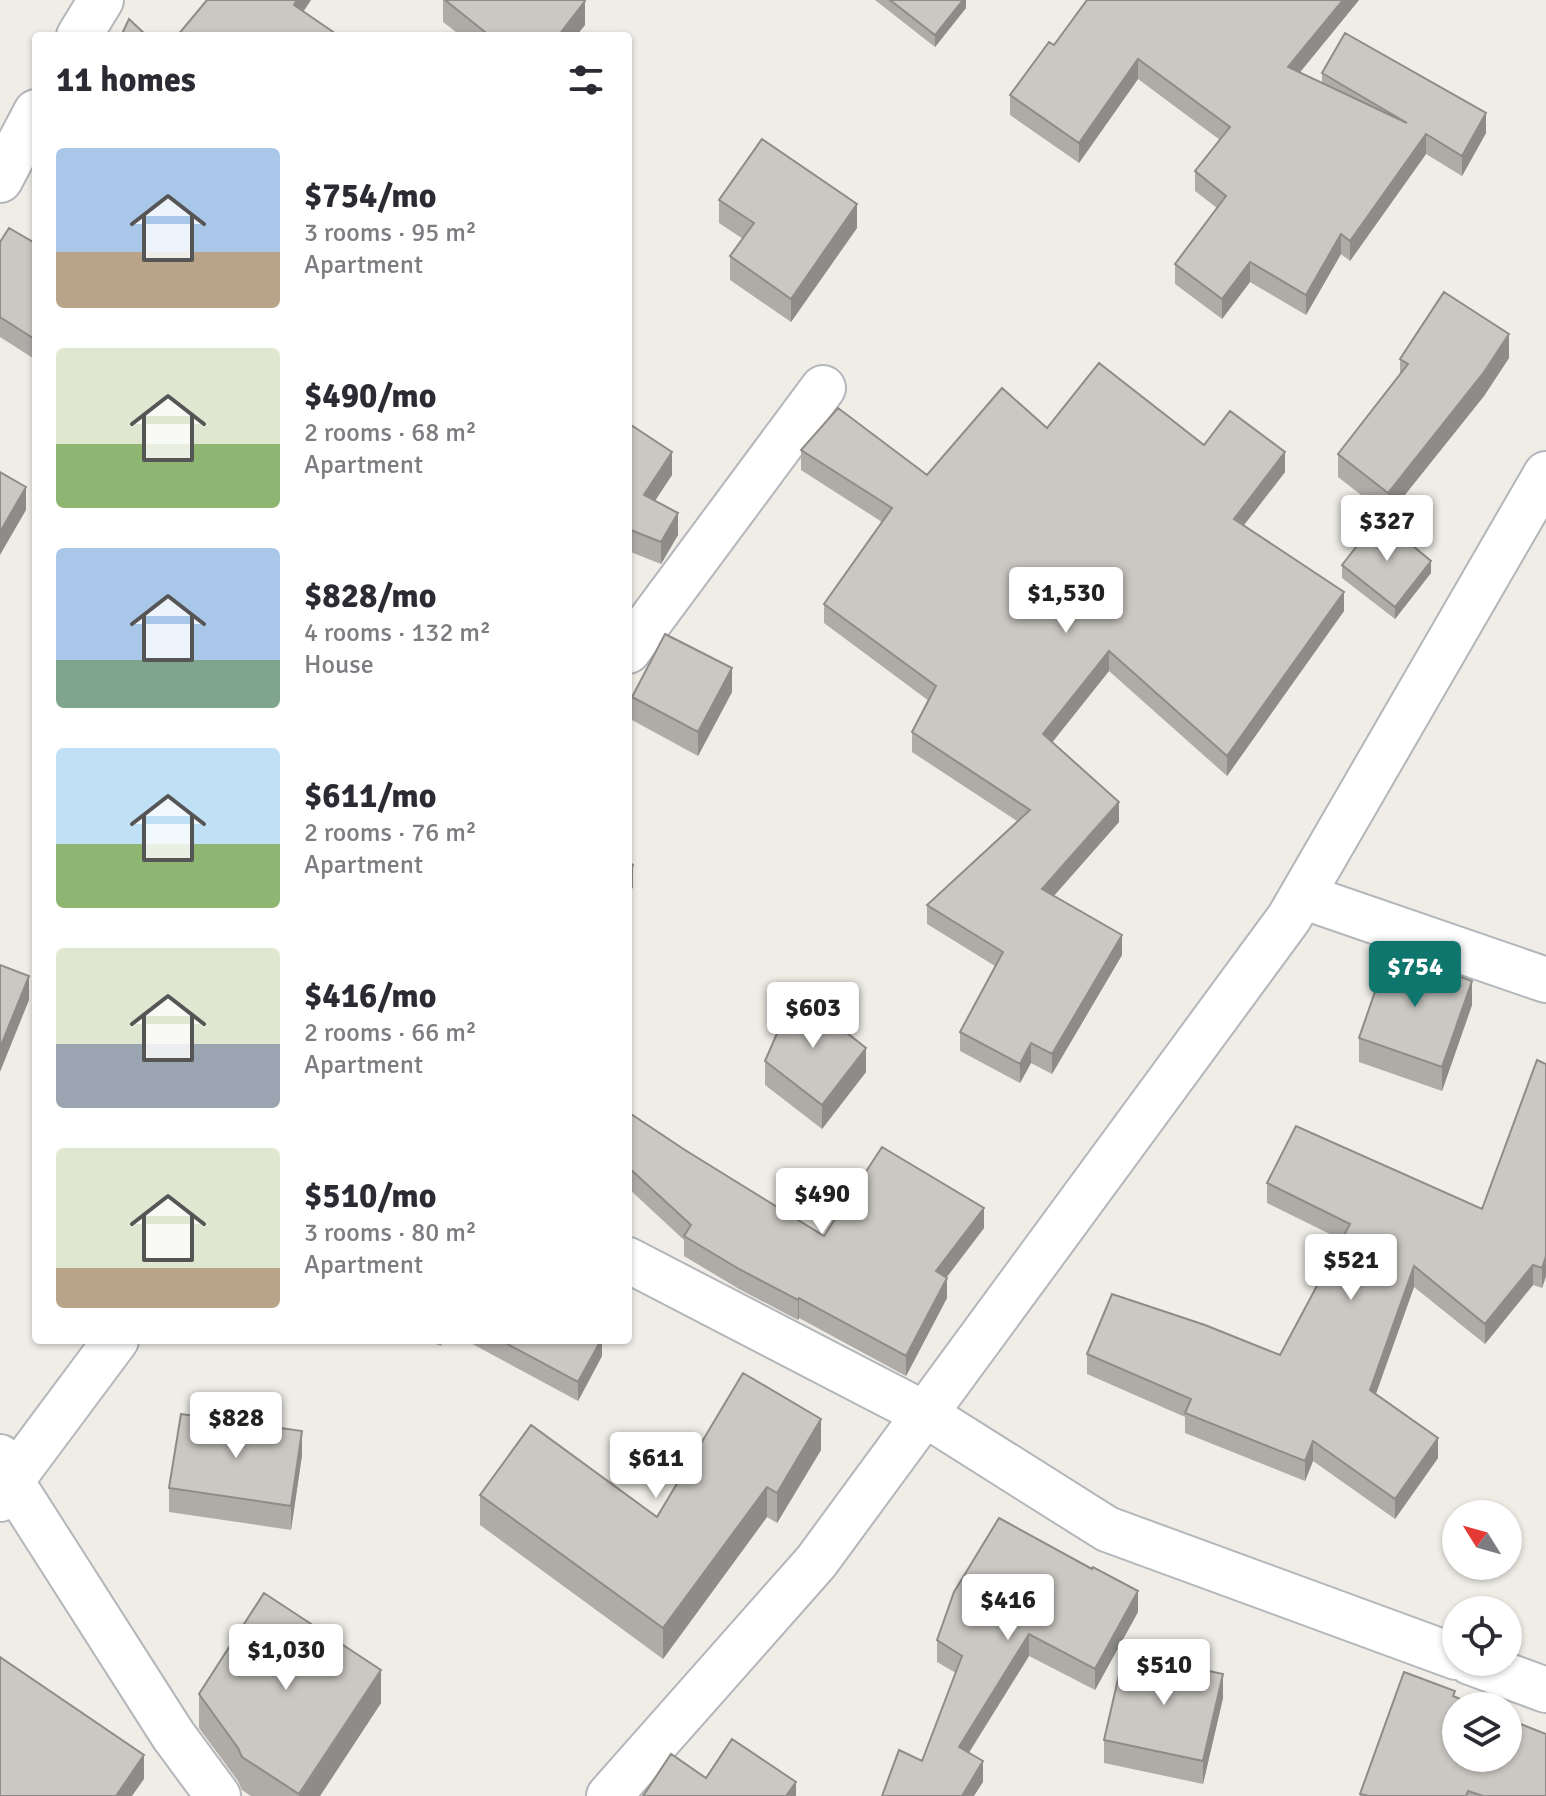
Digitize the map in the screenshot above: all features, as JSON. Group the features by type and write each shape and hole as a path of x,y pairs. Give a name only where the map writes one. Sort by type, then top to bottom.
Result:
{"street":[{"path":"81,32 101,0"},
{"path":"0,180 32,120"},
{"path":"632,646 823,388"},
{"path":"609,1796 816,1562 1302,896 1546,474"},
{"path":"1302,896 1546,980"},
{"path":"632,1262 923,1413 1107,1529 1442,1652"},
{"path":"113,1344 4,1479 173,1735 218,1796"},
{"path":"1508,1676 1546,1690"}],"building":[{"path":"207,0 297,0 294,5 333,32 180,32"},
{"path":"445,0 585,1 561,32 485,32"},
{"path":"890,0 963,0 935,35"},
{"path":"1087,0 1343,0 1288,67 1407,123 1322,73 1345,33 1486,113 1462,156 1426,134 1350,241 1341,234 1306,295 1250,262 1222,299 1175,264 1226,196 1195,171 1230,127 1138,59 1079,143 1010,95 1049,42 1054,45"},
{"path":"129,19 143,32 123,32"},
{"path":"762,139 857,204 791,299 730,256 754,223 719,200"},
{"path":"9,228 32,241 32,337 0,317 0,242"},
{"path":"1444,292 1509,334 1484,372 1388,493 1338,454 1408,364 1400,359"},
{"path":"1099,363 1204,445 1230,411 1285,452 1234,519 1344,592 1227,756 1109,651 1043,734 1119,802 1042,889 1122,935 1052,1054 1031,1043 1020,1064 960,1032 1003,952 927,905 1030,810 912,732 936,686 824,604 892,508 801,450 838,408 927,475 1002,388 1047,428"},
{"path":"632,426 672,452 644,495 678,513 661,542 632,531"},
{"path":"0,472 26,487 0,532"},
{"path":"1379,518 1431,561 1395,607 1342,565"},
{"path":"665,634 732,668 698,732 632,697"},
{"path":"1389,951 1472,981 1442,1067 1359,1038"},
{"path":"0,965 29,976 0,1048"},
{"path":"795,992 866,1048 822,1105 765,1061"},
{"path":"1537,1060 1546,1064 1546,1256 1542,1268 1533,1265 1485,1324 1414,1266 1370,1390 1438,1438 1395,1499 1313,1441 1305,1461 1185,1413 1191,1399 1087,1354 1112,1294 1205,1325 1280,1355 1350,1224 1267,1183 1296,1126 1482,1209"},
{"path":"632,1115 824,1236 882,1147 984,1208 936,1271 947,1278 906,1356 739,1269 684,1236 691,1225 632,1171"},
{"path":"507,1344 599,1344 578,1382"},
{"path":"743,1373 821,1419 777,1493 767,1487 663,1628 480,1495 531,1425 657,1517"},
{"path":"181,1414 302,1431 291,1506 169,1488"},
{"path":"999,1518 1138,1591 1095,1669 1029,1634 959,1747 983,1761 962,1796 882,1796 899,1750 922,1761 962,1656 937,1640 954,1592"},
{"path":"264,1593 381,1670 299,1794 242,1757 199,1694"},
{"path":"1124,1653 1223,1674 1203,1761 1104,1740"},
{"path":"0,1657 144,1755 116,1796 0,1796"},
{"path":"1404,1672 1455,1691 1442,1692 1442,1772 1522,1772 1522,1725 1546,1734 1546,1796 1483,1796 1468,1791 1466,1796 1360,1794"},
{"path":"732,1739 796,1782 786,1796 643,1796 671,1754 706,1778"}]}
